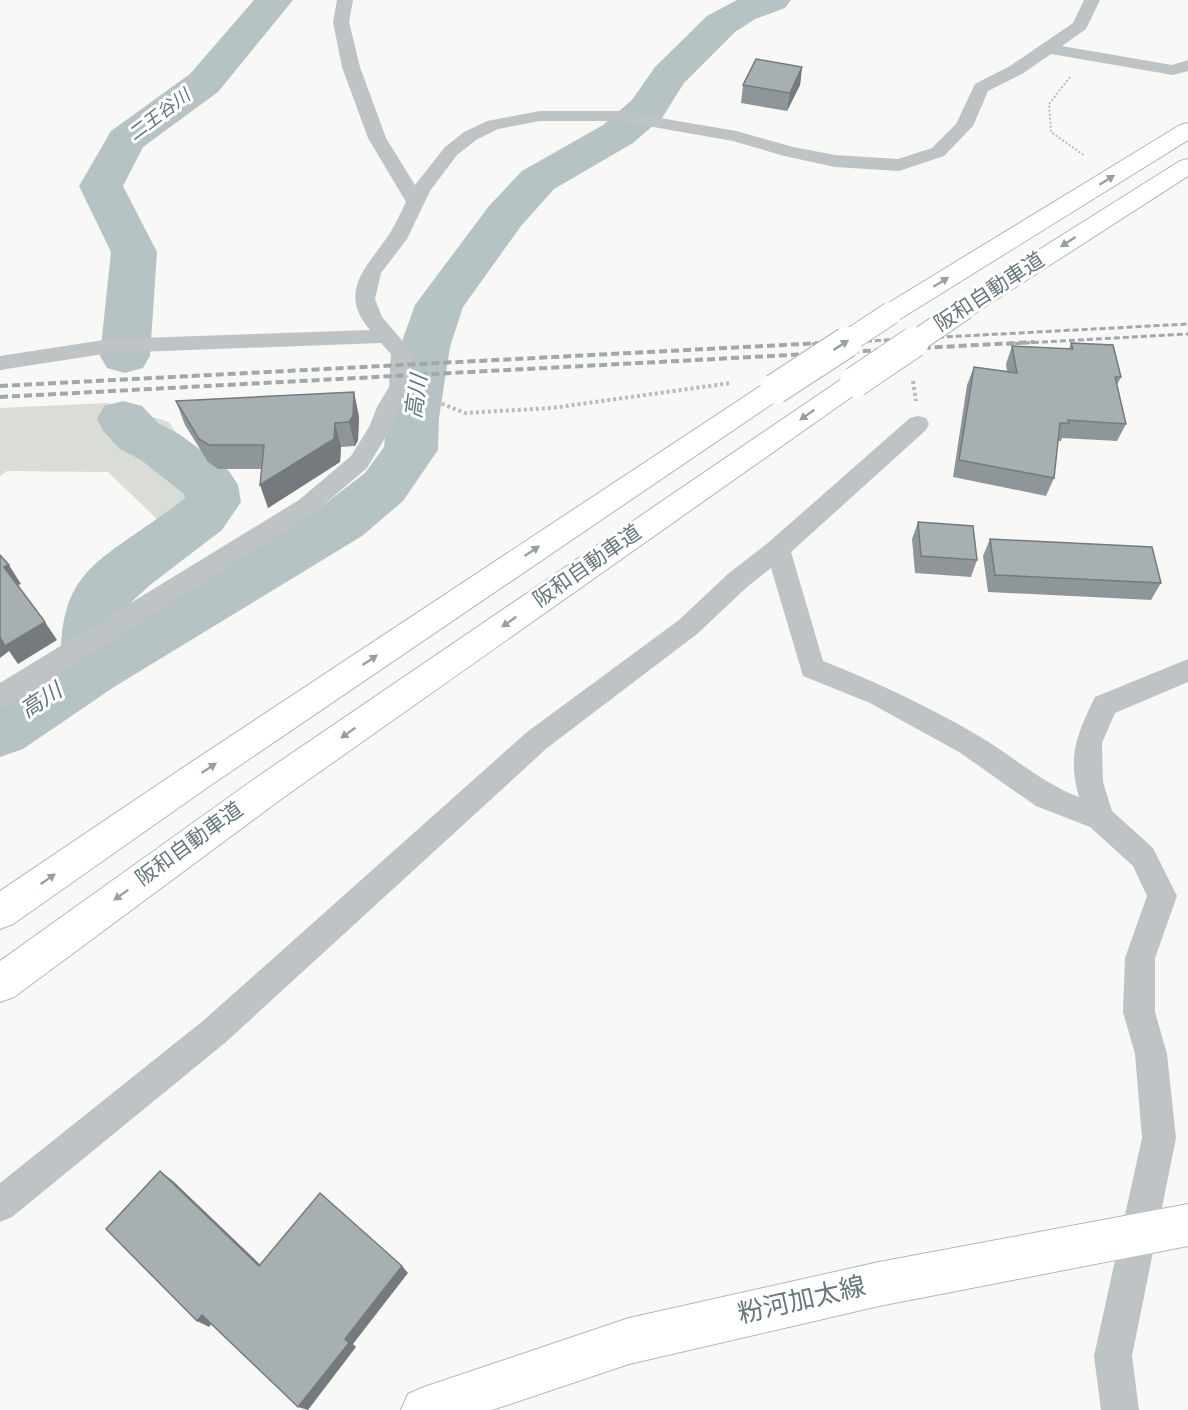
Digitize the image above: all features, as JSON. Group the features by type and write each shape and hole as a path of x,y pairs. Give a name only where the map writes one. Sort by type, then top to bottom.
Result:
{"main road":[{"name":"阪和自動車道","path":"0,912 196,777 775,389 891,313 1188,130"},
{"name":"阪和自動車道","path":"0,984 272,786 855,382 965,308 1188,166"},
{"name":"粉河加太線","path":"424,1410 629,1341 879,1284 1188,1225"}],"street":[{"path":"345,0 340,22 351,67 377,138 415,201"},
{"path":"0,697 307,506 359,462 380,428 388,407 400,387 402,353 372,319 365,299 371,272 397,239 421,190 451,151 470,135 494,125 540,116 619,116 736,135 790,152 835,161 899,165 938,152 964,126 981,88 1016,70 1080,26 1092,0"},
{"path":"1047,48 1173,70 1188,65"},
{"path":"0,363 110,346 386,336"},
{"path":"0,1205 215,1031 537,740 688,627 738,580 778,549 918,416"},
{"path":"778,549 812,668 879,694 969,744 1046,796 1100,818 1143,856 1162,896 1140,958 1139,1012 1150,1054 1159,1138 1113,1356 1120,1410"},
{"path":"1100,818 1089,782 1088,743 1105,705 1188,670"}],"path":[{"path":"1085,156 1051,132 1049,104 1086,55"},
{"path":"912,379 918,416"},
{"path":"421,397 465,413 552,408 734,382"}],"shaded area":[{"path":"108,403 169,422 224,507 181,542 108,472 7,471 0,476 0,408"}],"building":[{"path":"756,59 802,67 790,93 743,85"},
{"path":"1071,343 1113,345 1121,377 1115,377 1126,424 1068,420 1069,423 1060,423 1054,478 959,460 974,367 1017,373 1012,346 1073,349"},
{"path":"354,392 353,416 349,422 335,423 334,439 260,485 264,445 209,445 199,439 176,401"},
{"path":"918,522 973,526 977,560 921,556"},
{"path":"990,539 1152,547 1161,583 995,575"},
{"path":"0,555 9,565 4,567 45,622 5,646 0,637"},
{"path":"160,1171 259,1266 320,1193 402,1266 345,1339 349,1343 298,1407 202,1315 197,1321 106,1229"}],"waterway":[{"name":"二王谷川","path":"125,356 134,252 101,186 126,140 204,83 274,0"},
{"name":"高川","path":"92,669 342,521 384,487 411,450 413,418 425,347 439,305 505,216 538,180 618,134 647,109 669,76 721,24 742,11 772,0"},
{"name":"二王谷川","path":"92,669 92,625 98,600 115,581 202,515 213,502 210,485 160,447 139,436 123,419"},
{"name":"高川","path":"0,730 92,669"}],"railway":[{"path":"812,344 1188,324"},
{"path":"1006,344 1188,334"},
{"path":"0,386 840,342"},
{"path":"0,397 1034,342"}]}
